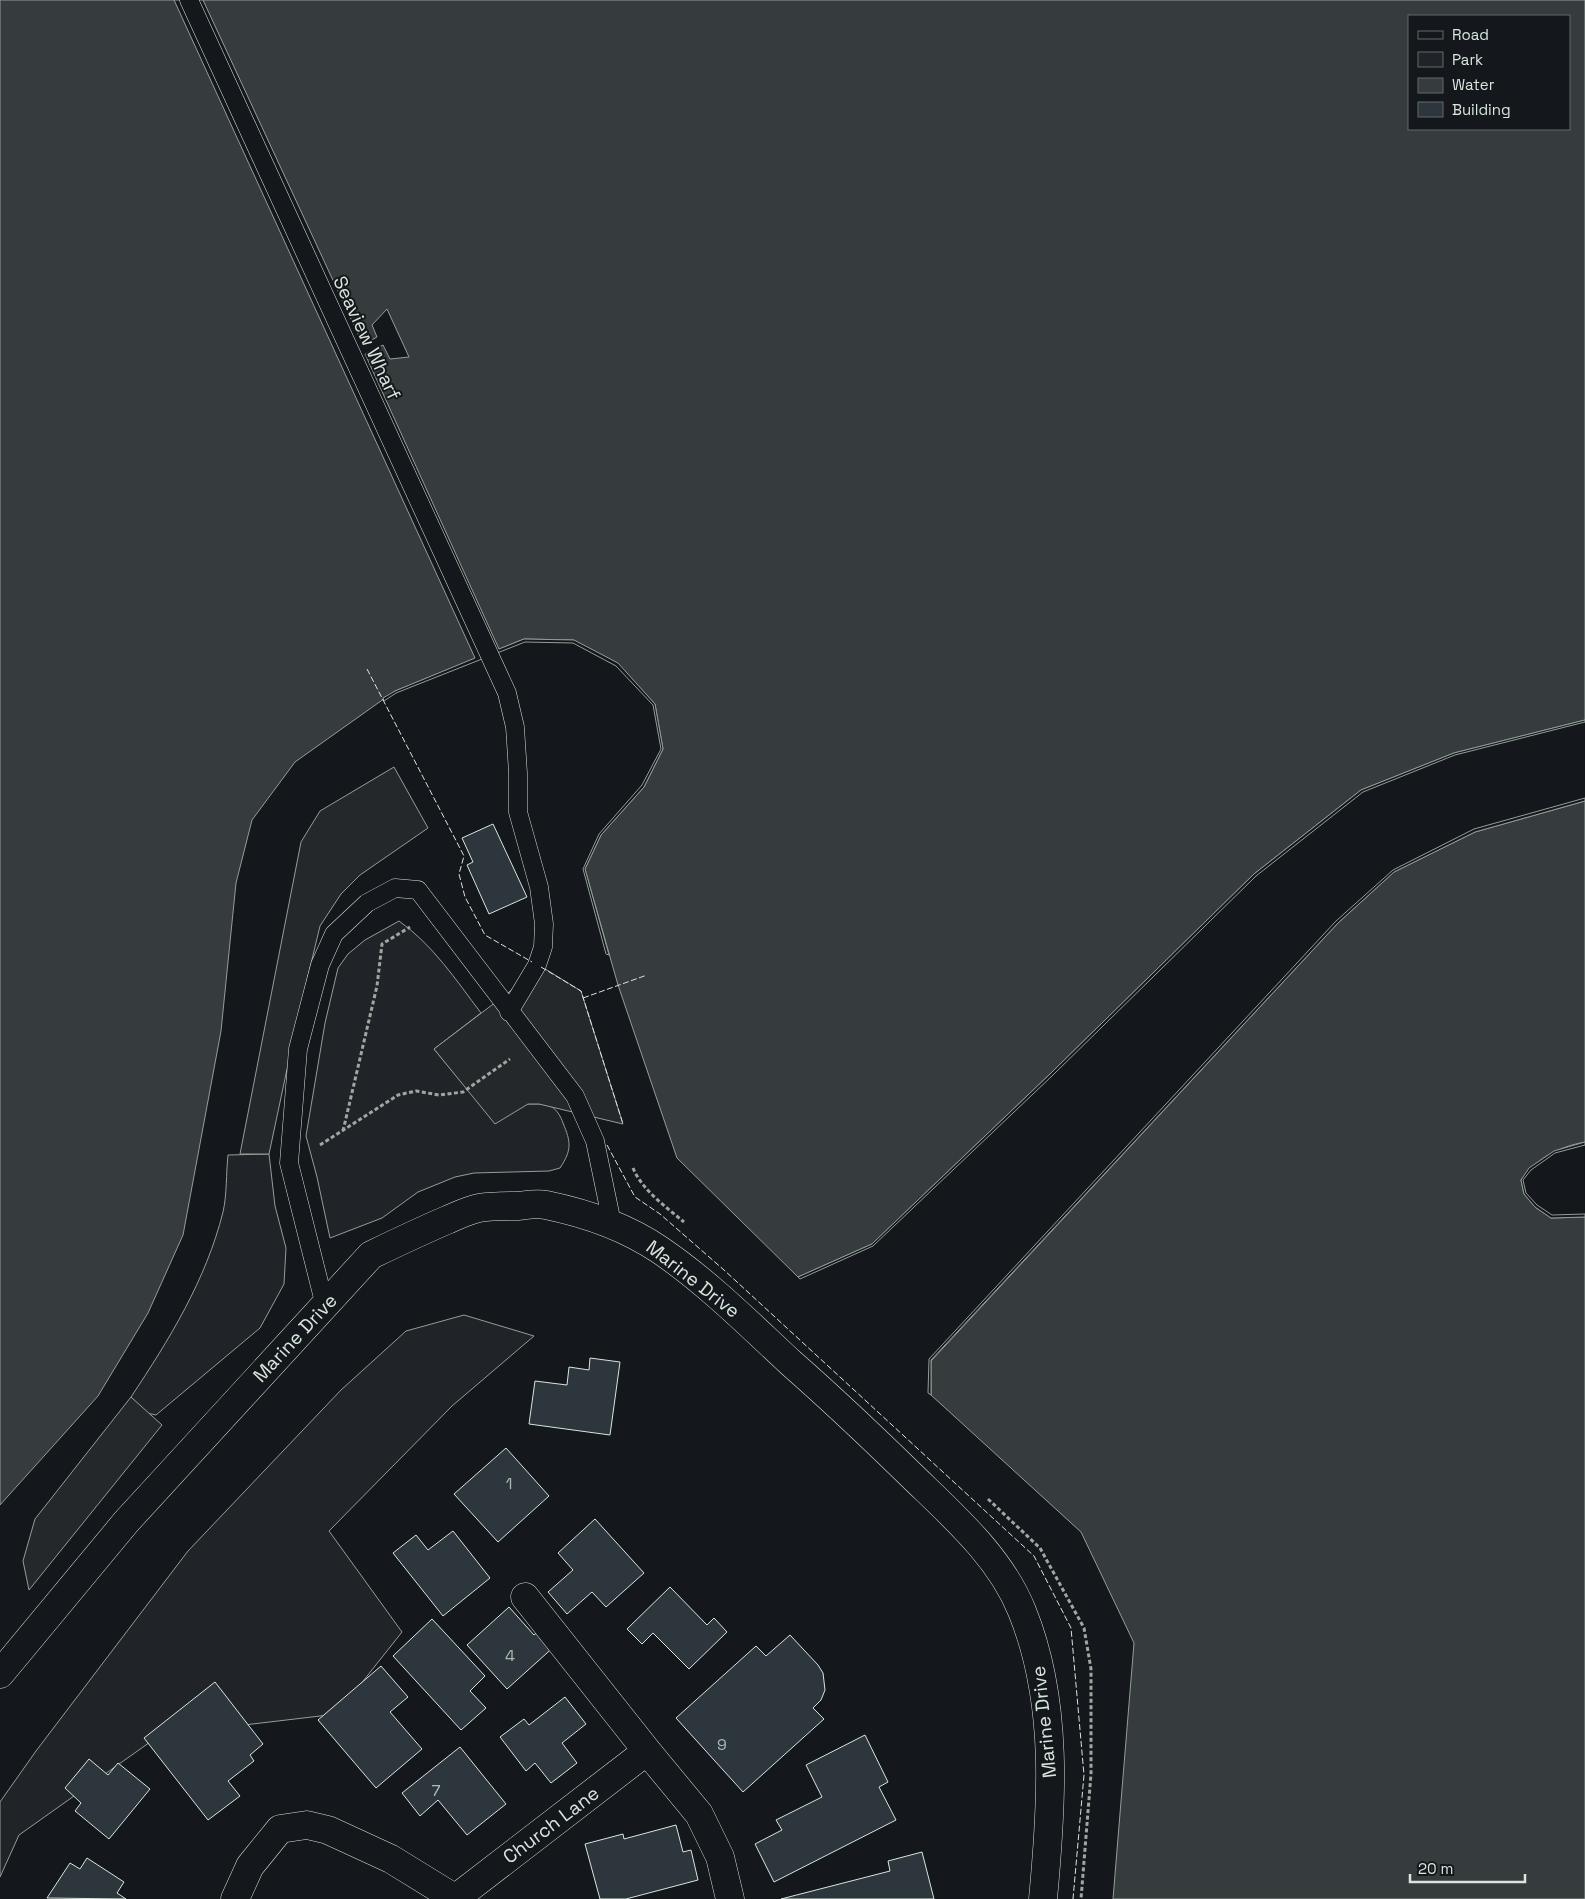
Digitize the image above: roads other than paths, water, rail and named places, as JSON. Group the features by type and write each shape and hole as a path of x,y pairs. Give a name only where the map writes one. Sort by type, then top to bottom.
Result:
{"main road":[{"name":"Marine Drive","path":"0,1674 126,1522 371,1255 416,1233 476,1208 542,1204 612,1223 658,1248 704,1283 834,1401 960,1522 985,1550 1007,1580 1022,1609 1033,1642 1040,1668 1045,1702 1049,1739 1050,1789 1049,1839 1043,1899"},
{"path":"525,1597 646,1751 699,1814 720,1857 730,1899"},
{"name":"Church Lane","path":"456,1898 646,1751"},
{"path":"235,1899 250,1866 280,1829 307,1825 328,1830 391,1859 456,1898"}],"lane":[{"name":"Seaview Wharf","path":"189,0 507,693 514,727 518,773 518,812 539,887 544,924 544,947 537,965 510,1012"},
{"path":"325,1306 289,1163 298,1049 320,965 334,934 368,903 395,888 418,890 575,1096 595,1141 612,1223"}],"water":[{"path":"0,0 1585,0 1585,720 1454,753 1361,790 1254,874 1051,1073 872,1244 798,1277 677,1158 618,985 585,869 601,835 644,787 663,749 655,704 618,664 573,640 524,639 395,691 295,762 252,820 236,883 221,1031 183,1235 148,1313 98,1396 0,1505"},
{"path":"1585,801 1585,1142 1557,1150 1534,1165 1521,1180 1524,1194 1535,1207 1551,1218 1585,1217 1585,1899 1113,1899 1134,1643 1081,1532 931,1395 931,1361 1338,923 1394,872 1475,832"}]}
